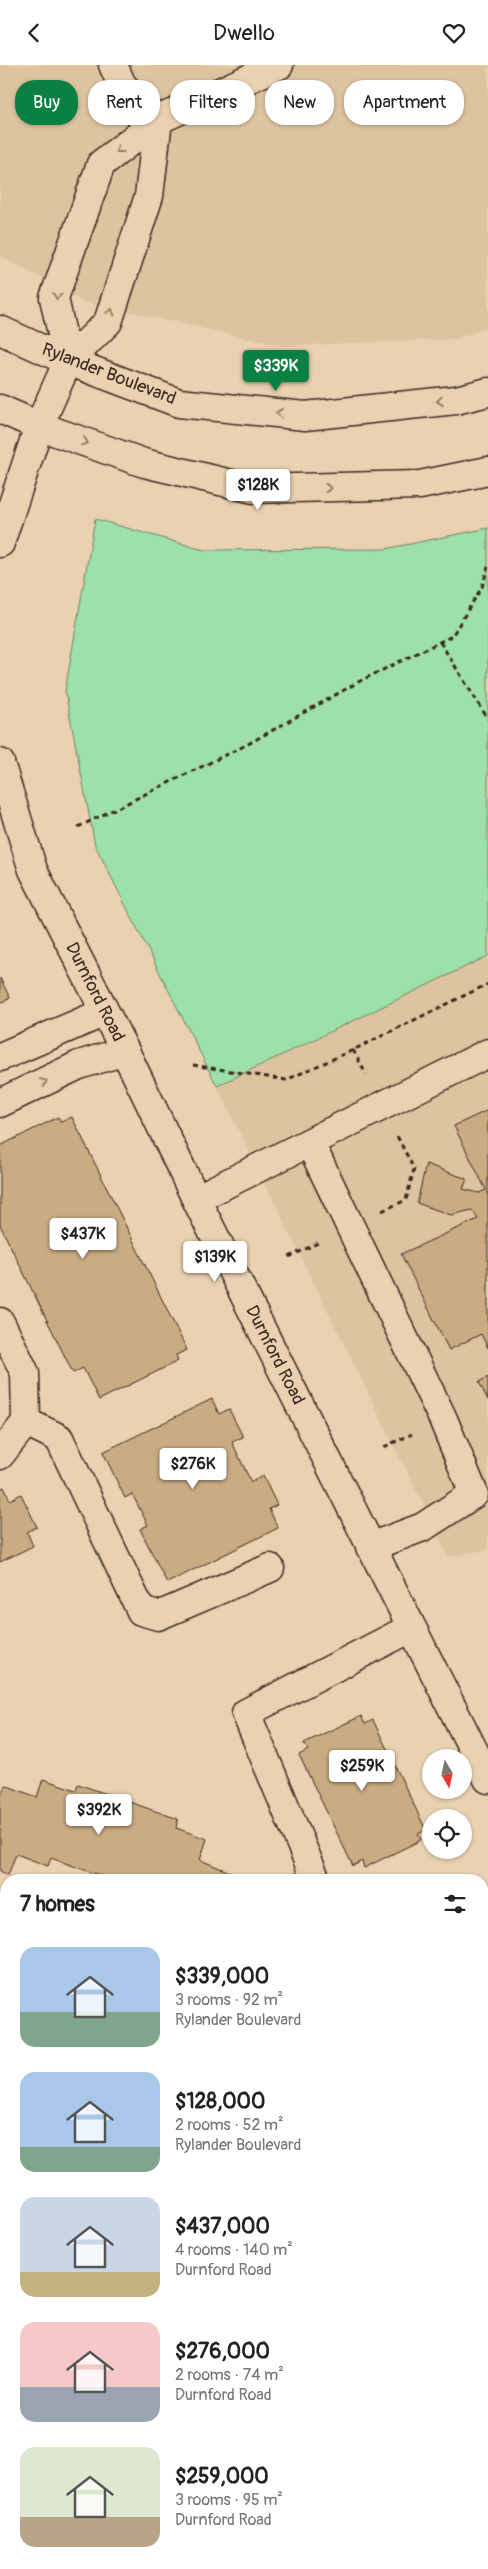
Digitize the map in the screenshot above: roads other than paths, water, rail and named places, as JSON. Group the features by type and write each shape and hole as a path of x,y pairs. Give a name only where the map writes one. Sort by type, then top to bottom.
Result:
{"street":[{"path":"113,65 120,80"},
{"path":"160,119 279,65"},
{"path":"68,361 54,299 101,164 152,125"},
{"path":"0,543 39,426 68,361 108,322 149,196 157,125"},
{"name":"Rylander Boulevard","path":"0,330 68,361 179,403 305,416 456,400 488,393"},
{"path":"0,409 39,426 144,463 253,489 420,485 488,471"},
{"name":"Durnford Road","path":"0,763 33,870 125,1051 196,1199 411,1629 488,1779"},
{"path":"0,1057 105,1012"},
{"path":"0,1103 79,1065 125,1051"},
{"path":"196,1199 488,1053"},
{"path":"310,1143 443,1419 474,1494 423,1527 370,1547"},
{"path":"0,1322 25,1373 26,1422 0,1455"},
{"path":"26,1422 59,1438 141,1611 158,1616 270,1568"},
{"path":"313,1874 246,1713 411,1629"}]}
